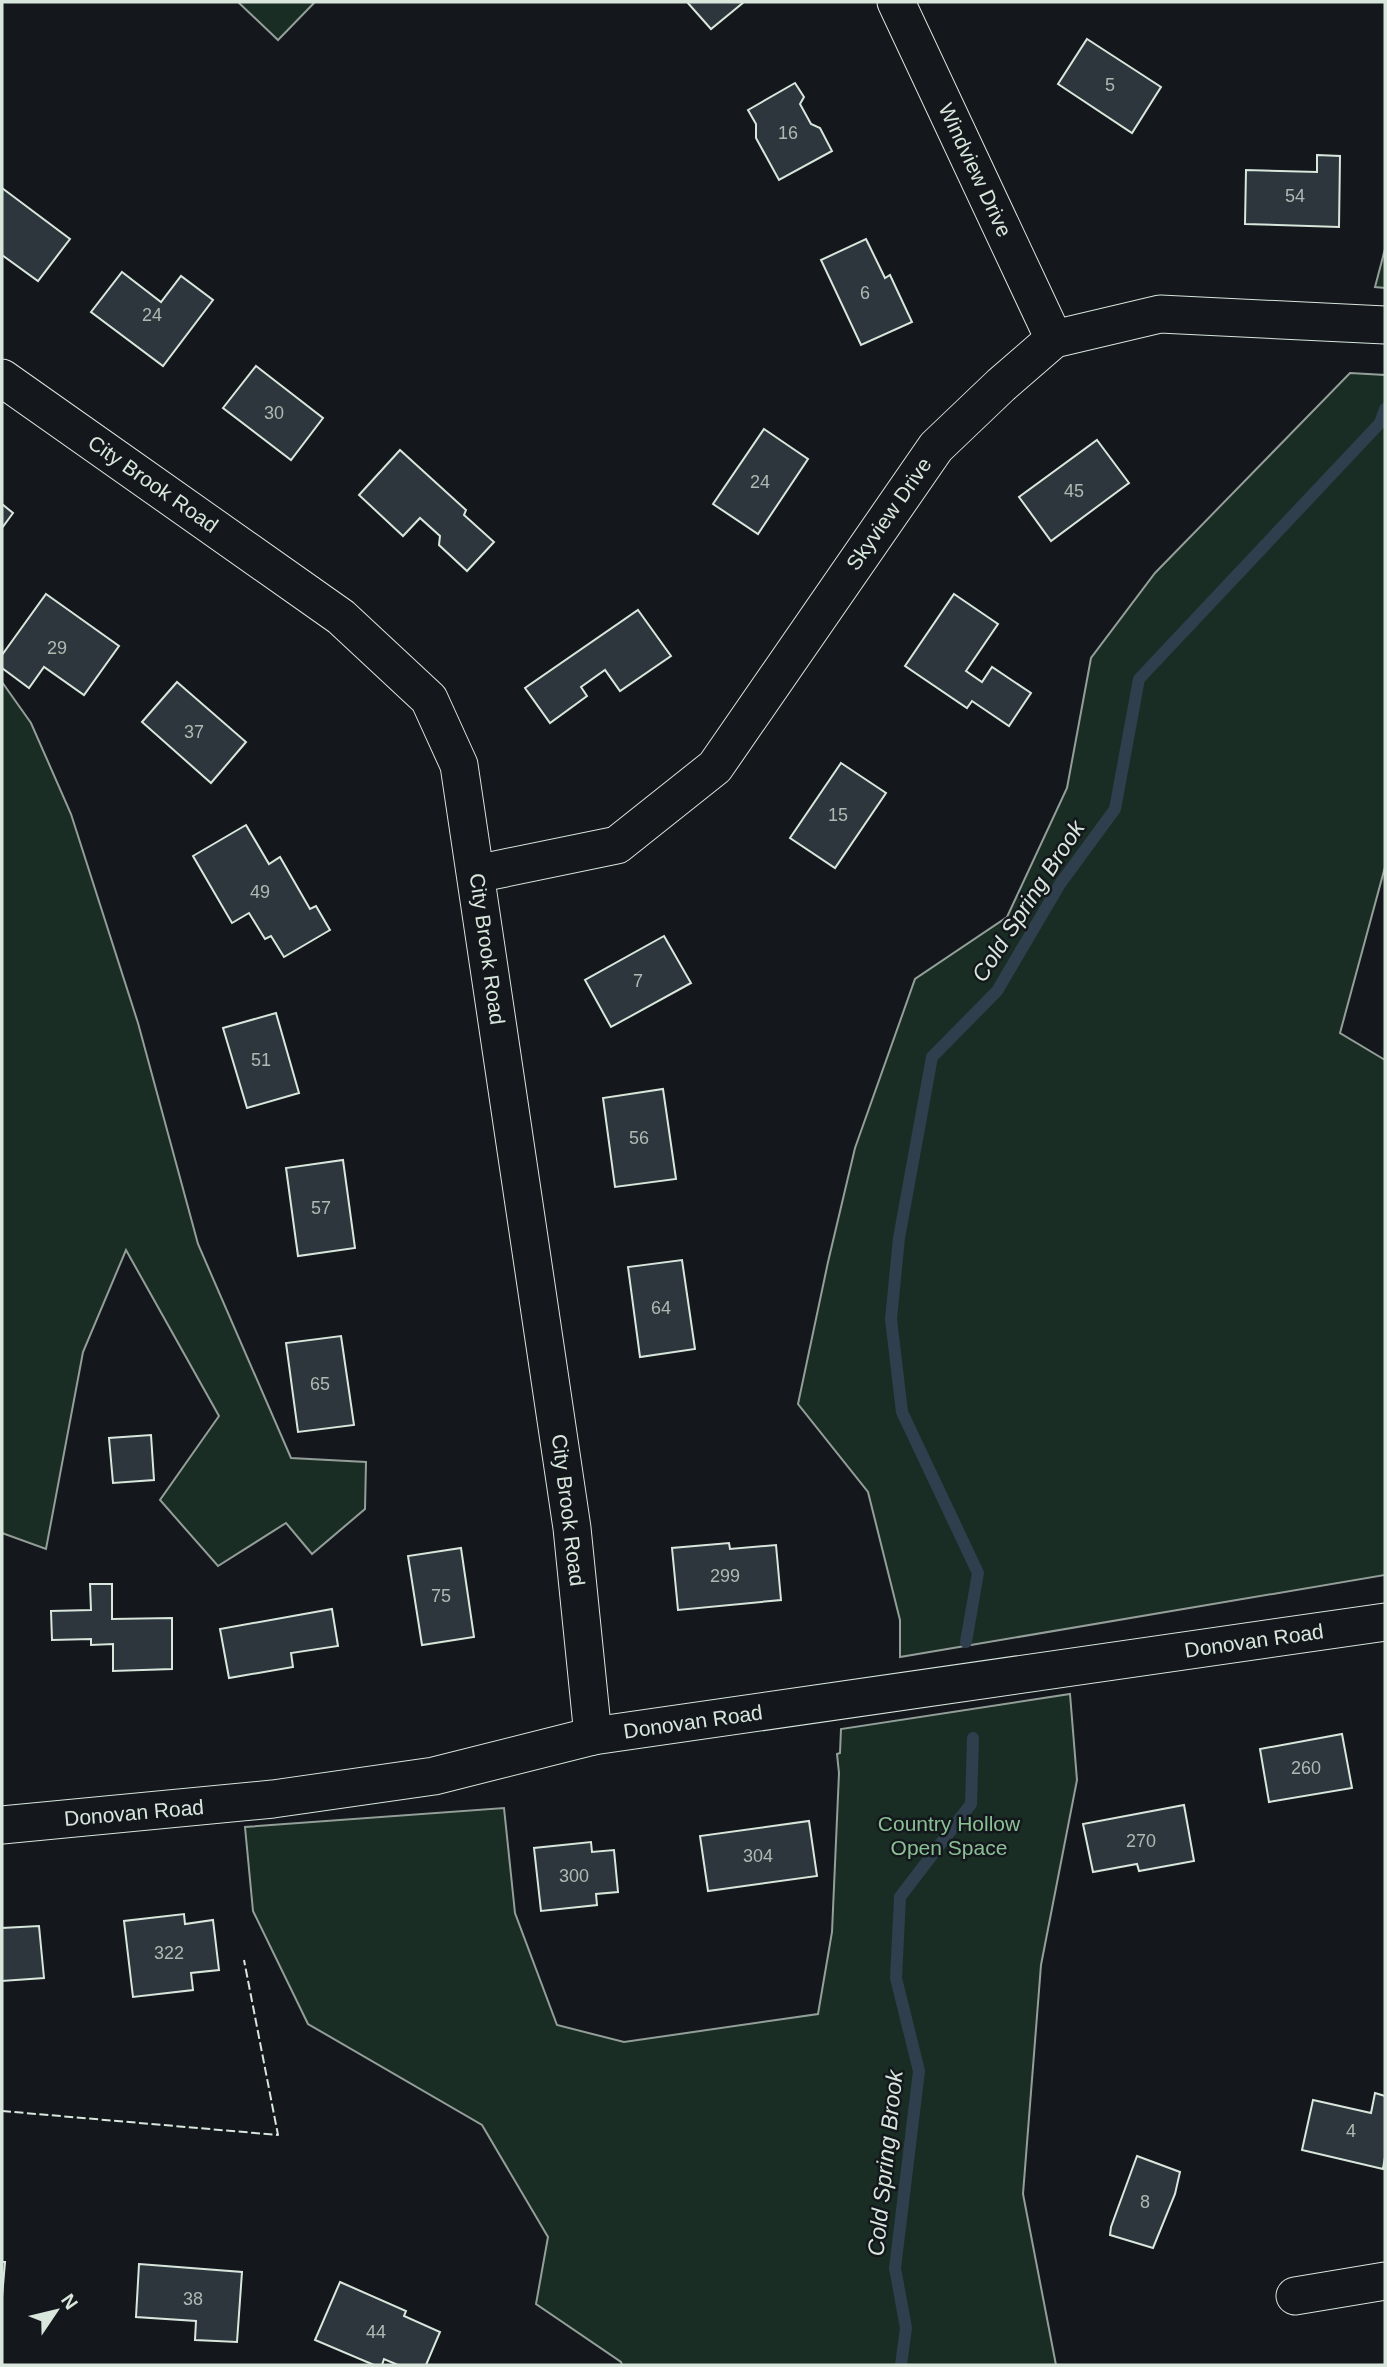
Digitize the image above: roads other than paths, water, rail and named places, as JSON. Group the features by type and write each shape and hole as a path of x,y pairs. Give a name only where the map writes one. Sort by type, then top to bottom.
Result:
{"street":[{"name":"Windview Drive","path":"896,2 1054,339"},
{"name":"Skyview Drive","path":"476,874 617,845 715,767 936,447 1054,339 1160,314 1385,325"},
{"name":"City Brook Road","path":"2,378 341,617 429,699 460,765 572,1528 593,1736"},
{"name":"Donovan Road","path":"2,1825 272,1799 421,1778 593,1736 1385,1622"},
{"path":"1295,2296 1385,2281"}],"waterway":[{"name":"Cold Spring Brook","path":"966,1642 978,1573 902,1412 891,1319 899,1238 932,1057 997,991 1060,884 1115,809 1139,679 1380,423 1385,409"},
{"name":"Cold Spring Brook","path":"901,2365 906,2328 895,2268 919,2071 896,1978 900,1897 971,1804 973,1738"}],"park label":[{"name":"Country Hollow Open Space","path":"949,1836"}]}
